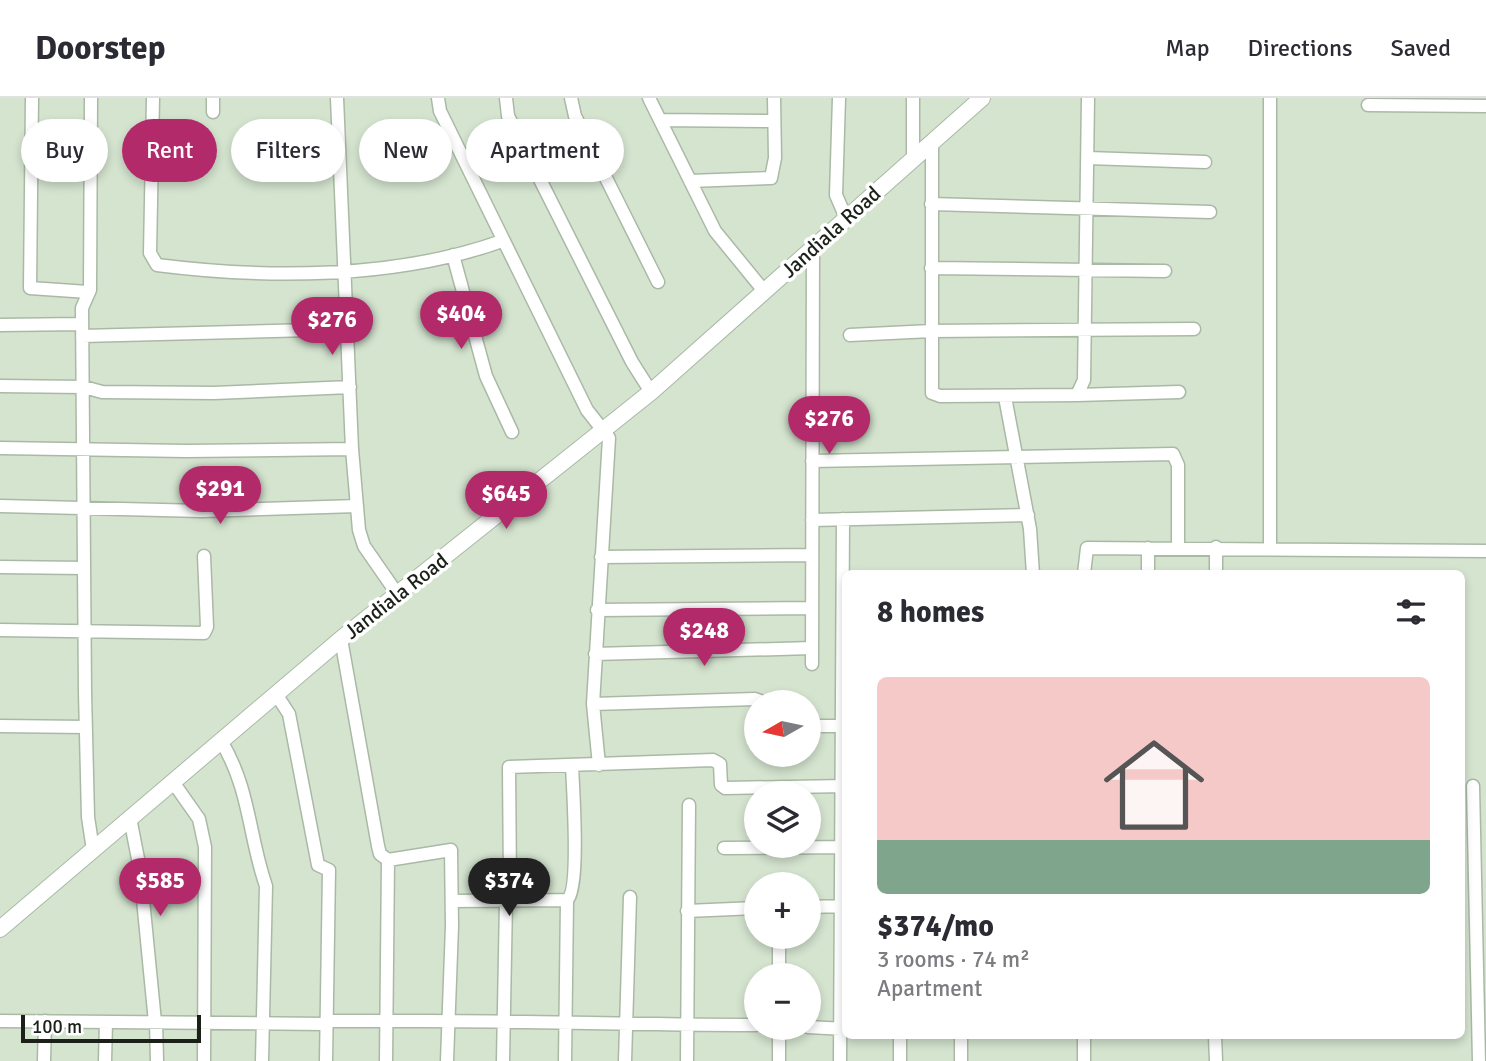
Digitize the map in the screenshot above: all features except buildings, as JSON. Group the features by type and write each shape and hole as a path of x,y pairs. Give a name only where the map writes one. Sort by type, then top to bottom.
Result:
{"street":[{"path":"32,98 30,288 88,292"},
{"path":"91,98 88,292 83,302 82,330 86,727 88,817 93,849"},
{"path":"153,98 150,253 154,263 236,275 344,271 453,255 502,241"},
{"path":"213,98 213,112"},
{"path":"337,98 352,449 357,506 364,546 398,595"},
{"path":"438,98 440,111 502,241 587,410 608,438 594,654 593,704 598,765"},
{"path":"506,98 508,116 514,129 632,362 652,392"},
{"path":"571,98 575,116 658,282"},
{"path":"649,98 726,249 764,291"},
{"path":"690,181 771,178 775,158 774,98"},
{"path":"839,98 836,195 846,218"},
{"path":"913,159 914,98"},
{"path":"1077,396 1084,380 1088,98"},
{"path":"1270,98 1270,548"},
{"name":"Jandiala Road","path":"0,929 341,639 652,392 977,101"},
{"path":"1368,106 1486,106"},
{"path":"660,120 774,121"},
{"path":"932,141 931,388 935,396 1077,396 1179,392"},
{"path":"1088,158 1205,162"},
{"path":"931,204 1210,212"},
{"path":"812,664 810,608 813,247"},
{"path":"453,255 486,376 512,432"},
{"path":"931,268 1165,271"},
{"path":"0,325 82,330 348,329"},
{"path":"850,335 931,331 1194,329"},
{"path":"0,386 84,387 102,392 214,394 350,387"},
{"path":"1005,397 1028,516 1033,570"},
{"path":"0,448 352,449"},
{"path":"812,461 1175,455 1178,547"},
{"path":"0,506 202,511 357,506"},
{"path":"812,520 1028,516"},
{"path":"843,519 843,570"},
{"path":"1216,547 1216,570"},
{"path":"1084,570 1087,548 1486,551"},
{"path":"1148,548 1148,570"},
{"path":"600,557 812,555"},
{"path":"0,630 206,632 204,556"},
{"path":"0,568 84,568"},
{"path":"597,610 810,608"},
{"path":"341,639 380,854 388,860 451,850 447,1061"},
{"path":"594,654 812,648"},
{"path":"276,694 289,714 318,866 329,870 326,1061"},
{"path":"593,704 744,699"},
{"path":"0,726 86,727"},
{"path":"821,726 842,726"},
{"path":"221,741 243,788 253,825 261,876 266,886 262,1061"},
{"path":"503,1061 506,901 510,884 509,767 713,760 720,764 721,785 725,788 842,786"},
{"path":"452,901 566,901 572,895 572,766"},
{"path":"173,782 199,819 203,831 207,903 204,1061"},
{"path":"1473,786 1479,1061"},
{"path":"687,1061 689,805"},
{"path":"130,818 140,869 157,1061"},
{"path":"724,848 842,847"},
{"path":"386,1061 388,860"},
{"path":"625,1061 630,897"},
{"path":"565,1061 566,901"},
{"path":"821,907 842,906"},
{"path":"687,911 744,909"},
{"path":"0,1021 326,1024 330,1021 387,1020 744,1025"},
{"path":"44,1061 45,1021"},
{"path":"105,1061 106,1021"},
{"path":"821,1028 842,1029"},
{"path":"840,1061 842,1039"},
{"path":"900,1039 900,1061"},
{"path":"961,1039 961,1061"},
{"path":"1084,1039 1084,1061"},
{"path":"1215,1039 1216,1061"},
{"path":"779,1040 779,1061"}]}
